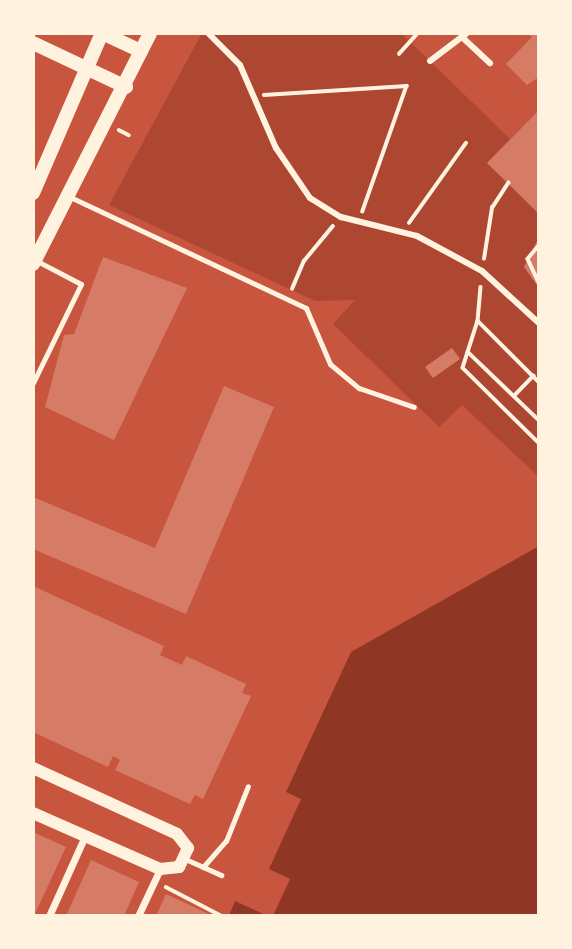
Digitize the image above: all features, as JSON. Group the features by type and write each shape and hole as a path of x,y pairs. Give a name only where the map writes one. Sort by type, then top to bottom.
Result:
{"main road":[{"path":"33,193 89,69 102,33 141,51"},
{"path":"34,262 126,88 150,33"},
{"path":"33,43 126,88"}],"street":[{"path":"208,33 240,65 297,182 341,217 404,230 482,271 539,323"},
{"path":"430,61 465,36 490,63"},
{"path":"33,768 177,834 188,848 179,867 160,869 33,813"},
{"path":"49,916 85,836"},
{"path":"138,916 160,869"}],"lane":[{"path":"68,196 306,308 330,364 359,388 414,407"},
{"path":"33,383 81,284 34,262"},
{"path":"203,867 226,841 248,786"},
{"path":"183,858 221,875"}],"path":[{"path":"398,54 418,33"},
{"path":"255,95 407,86 359,222"},
{"path":"117,130 129,135"},
{"path":"404,230 466,143"},
{"path":"292,290 304,261 341,217"},
{"path":"539,246 528,266 539,283"},
{"path":"478,321 463,368 539,443"},
{"path":"468,352 539,420"},
{"path":"514,396 533,376"}],"shaded area":[{"path":"202,33 401,33 510,139 539,110 539,477 462,405 439,427 333,324 355,300 315,301 109,205"},
{"path":"539,546 539,916 273,916 290,879 269,869 301,799 286,792 351,652"},
{"path":"235,901 268,916 229,916"}],"building":[{"path":"527,33 539,33 539,77 527,85 506,64 532,37"},
{"path":"539,110 539,214 487,163"},
{"path":"539,237 539,288 524,267"},
{"path":"103,257 187,288 114,440 45,407 64,335 74,334"},
{"path":"452,348 460,359 433,378 425,367"},
{"path":"224,386 274,407 186,614 33,549 33,497 155,548"},
{"path":"33,586 164,646 160,655 182,665 186,656 246,684 242,693 251,696 203,799 195,795 190,804 115,770 120,760 113,756 108,767 33,732"},
{"path":"33,832 66,847 34,916 33,916"},
{"path":"91,860 139,882 124,916 66,916"},
{"path":"166,894 213,916 156,916"}]}
